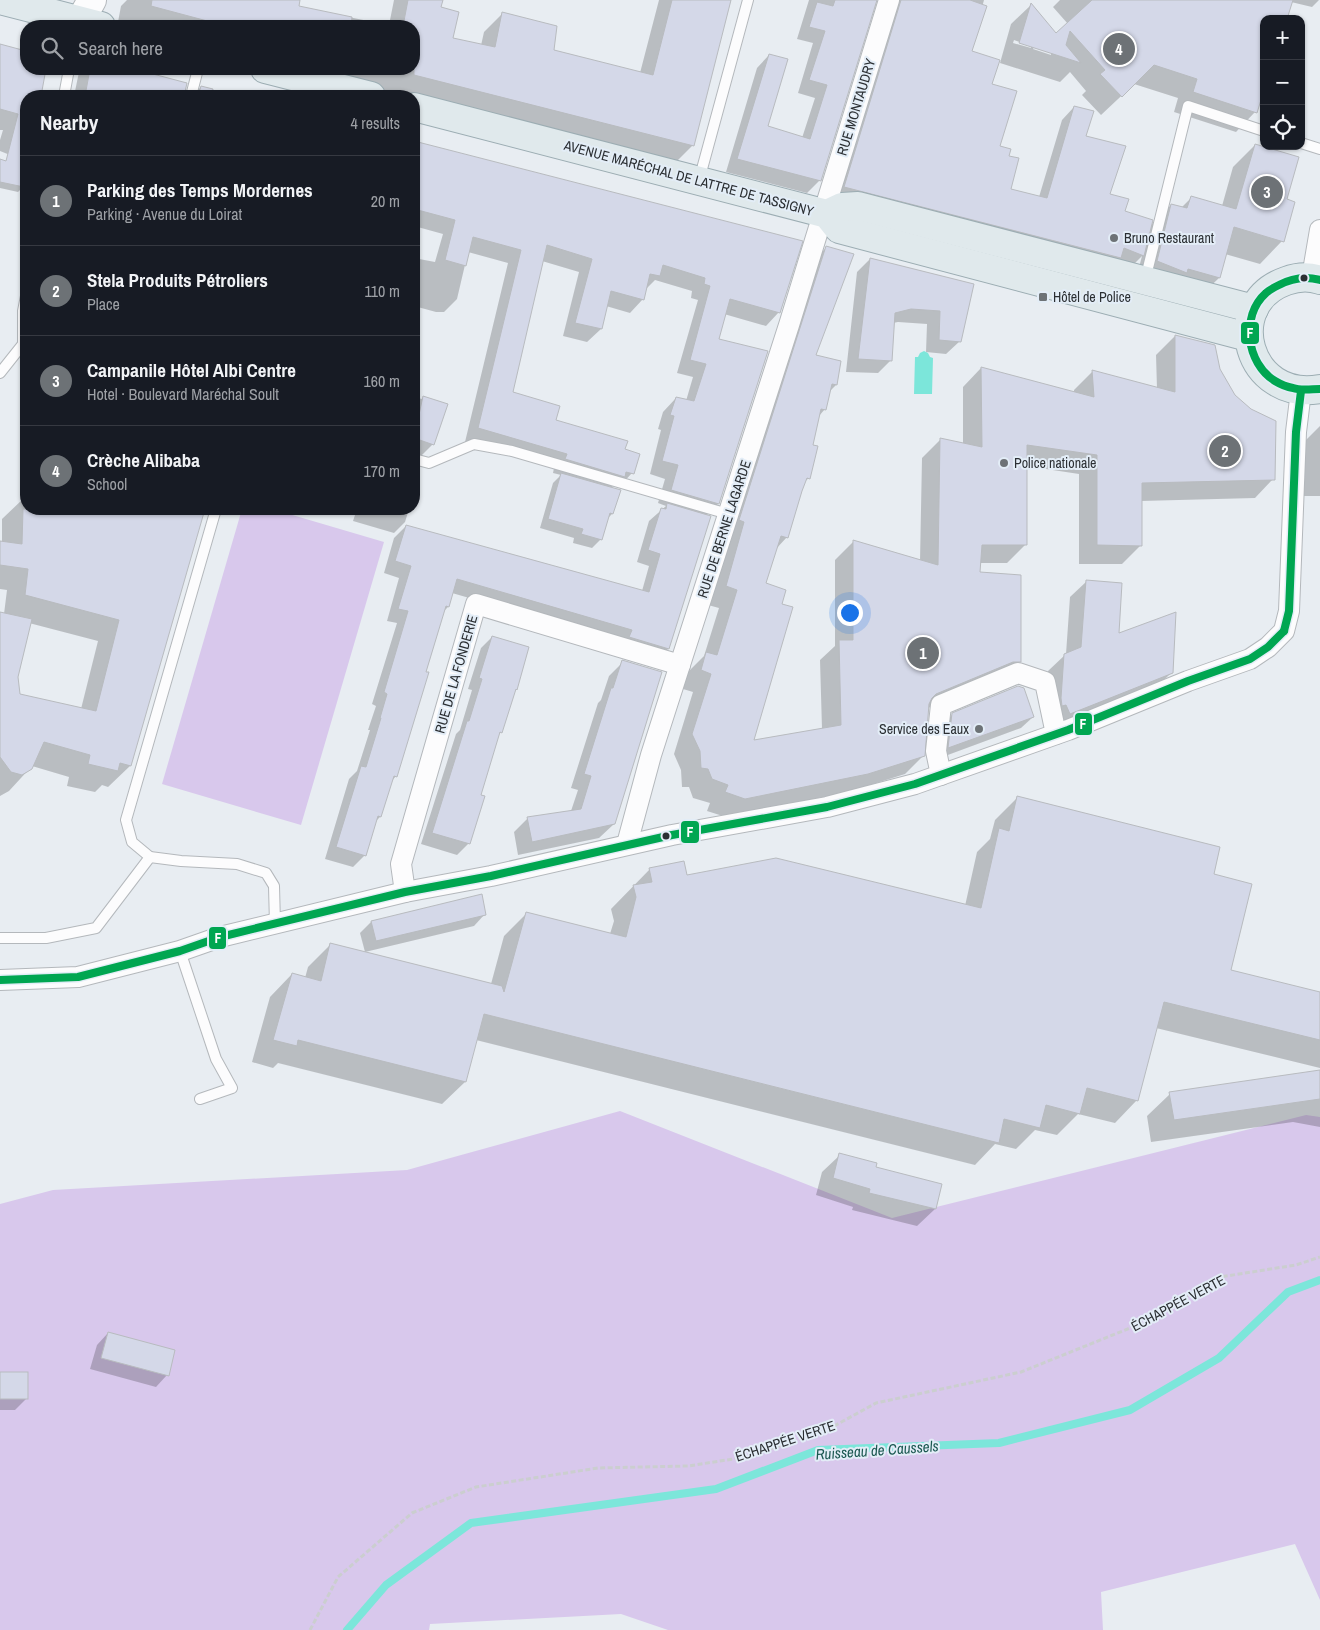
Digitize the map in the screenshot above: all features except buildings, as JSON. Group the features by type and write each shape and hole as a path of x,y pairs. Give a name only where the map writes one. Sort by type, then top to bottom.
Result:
{"main road":[{"path":"0,0 88,18"},
{"path":"289,75 348,90"},
{"name":"AVENUE MARÉCHAL DE LATTRE DE TASSIGNY","path":"420,109 825,214 839,228 1141,294 1248,337"},
{"path":"1310,390 1284,387 1270,378 1258,366 1251,351 1248,337 1254,309 1265,294 1278,284 1295,278 1316,278"},
{"path":"1141,294 1254,309"}],"street":[{"name":"RUE MONTAUDRY","path":"825,214 889,0"},
{"name":"RUE DE BERNE LAGARDE","path":"627,844 651,755 825,214"},
{"path":"1316,278 1320,230"},
{"path":"0,980 78,977 180,951 220,937 405,892 491,876 627,844 827,807 942,775 1056,734 1188,681 1250,659 1268,647 1284,631 1288,611 1296,432 1310,390"},
{"name":"RUE DE LA FONDERIE","path":"405,892 401,864 476,604 680,665"},
{"path":"942,775 936,751 941,705 1018,673 1045,682 1056,734"}],"lane":[{"path":"699,181 748,0"},
{"path":"65,90 68,75"},
{"path":"193,90 196,75"},
{"path":"1141,294 1188,106 1260,130"},
{"path":"1305,144 1320,149"},
{"path":"0,373 20,350"},
{"path":"420,461 429,463 474,444 512,451 728,514"},
{"path":"214,515 126,820 132,842 150,857 181,861 237,864 266,873 274,886 275,924"},
{"path":"0,938 46,938 96,928 150,857"},
{"path":"180,951 216,1060 232,1088 200,1099"}],"path":[{"name":"ÉCHAPPÉE VERTE","path":"310,1630 338,1577 412,1513 476,1487 598,1468 688,1466 746,1457 825,1431 876,1403 1021,1372 1140,1324 1220,1277 1296,1265 1320,1257"}],"shaded area":[{"path":"924,351 933,358 932,394 914,394 915,357 918,357"},
{"path":"240,515 292,515 384,542 301,825 162,784"},
{"path":"620,1111 892,1218 1306,1115 1320,1117 1320,1600 1295,1544 1101,1592 1103,1630 668,1630 621,1614 430,1624 429,1630 0,1630 0,1204 53,1190 407,1170"}],"waterway":[{"name":"Ruisseau de Caussels","path":"347,1630 386,1585 471,1523 716,1489 818,1450 999,1443 1130,1410 1219,1358 1288,1292 1320,1280"}],"transit line":[{"name":"F","path":"1320,280 1310,278 1294,279 1270,290 1258,303 1252,314 1250,326 1250,339 1253,351 1265,373 1275,381 1288,387 1320,389"},
{"name":"F","path":"1284,631 1289,611 1296,432 1301,391"},
{"name":"F","path":"0,980 78,977 180,951 220,937 405,892 491,876 672,835 827,807 915,784 1068,730 1188,681 1250,659 1268,647 1284,631"}],"place":[{"name":"Crèche Alibaba","path":"1119,49"},
{"name":"Campanile Hôtel Albi Centre","path":"1267,192"},
{"name":"Bruno Restaurant","path":"1114,238"},
{"name":"Hôtel de Police","path":"1043,297"},
{"name":"Stela Produits Pétroliers","path":"1225,451"},
{"name":"Police nationale","path":"1004,463"},
{"name":"Parking des Temps Mordernes","path":"923,653"},
{"name":"Service des Eaux","path":"979,729"}]}
